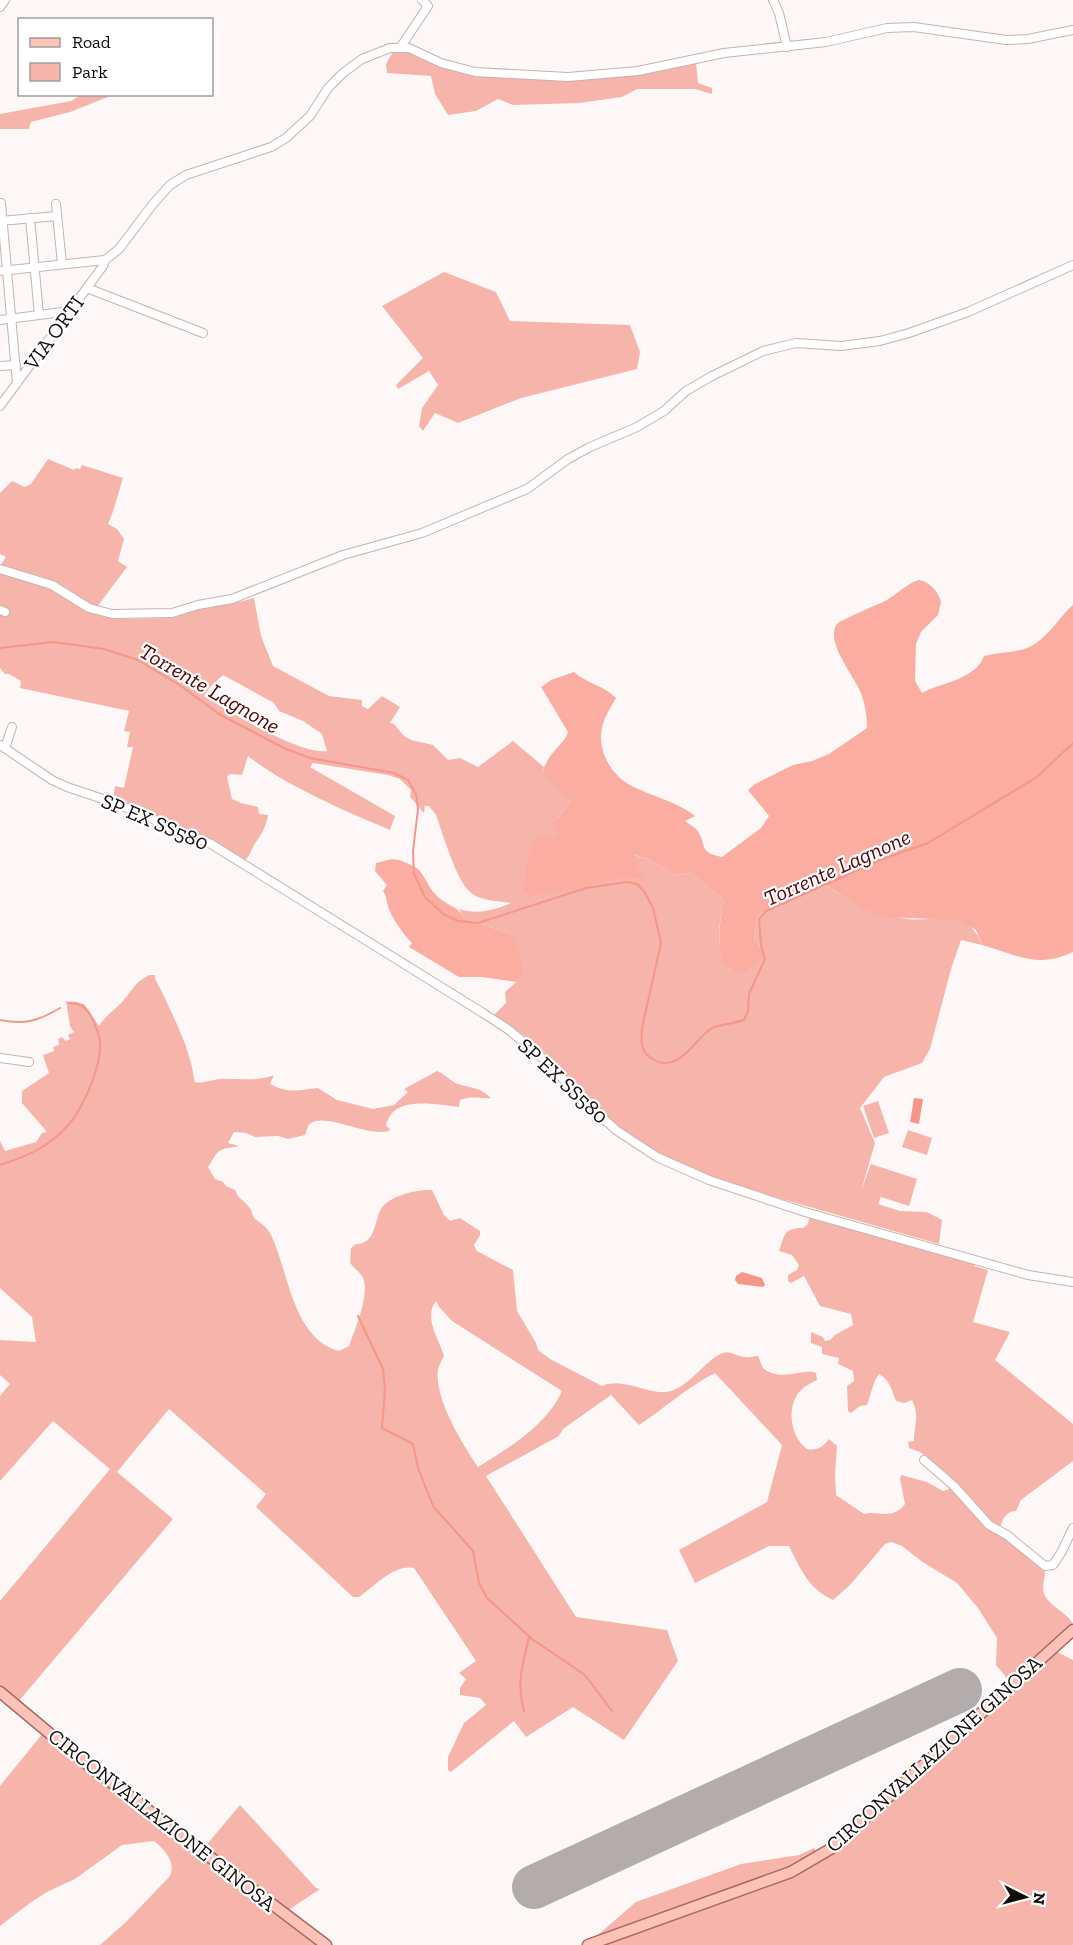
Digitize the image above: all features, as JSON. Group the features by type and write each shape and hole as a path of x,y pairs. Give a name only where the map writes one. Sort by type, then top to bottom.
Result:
{"main road":[{"name":"CIRCONVALLAZIONE GINOSA","path":"588,1945 790,1872 832,1848 1073,1630"},
{"name":"CIRCONVALLAZIONE GINOSA","path":"0,1692 78,1757 326,1945"}],"street":[{"path":"0,7 5,0"},
{"path":"422,0 428,6 400,48 419,52 441,63 466,71 568,77 638,71 724,53 826,42 887,28 914,27 1006,40 1028,39 1073,30"},
{"path":"773,0 779,13 787,47"},
{"name":"VIA ORTI","path":"0,406 103,266 105,260 119,249 170,185 186,175 261,150 286,138 310,116 328,88 343,73 362,59 390,48 400,48"},
{"path":"1,203 4,270 17,383"},
{"path":"56,204 62,264"},
{"path":"1,221 57,216"},
{"path":"30,219 39,315"},
{"path":"4,270 105,260"},
{"path":"0,569 52,585 89,608 112,614 172,613 198,605 232,599 342,555 422,533 527,489 568,459 638,427 664,411 686,391 763,351 796,343 841,346 880,341 909,333 968,312 1073,265"},
{"path":"87,288 203,333"},
{"path":"0,320 70,311"},
{"path":"0,366 16,364"},
{"path":"3,746 12,727"},
{"name":"SP EX SS580","path":"3,746 52,780 73,790 90,794 211,844 483,1013 509,1030 544,1060 616,1130 657,1157 709,1180 805,1212 1028,1275 1073,1282"},
{"path":"0,1058 29,1062"},
{"path":"924,1460 954,1486 989,1525 1007,1535 1045,1566 1053,1565 1073,1528"}],"green space":[{"path":"394,50 404,50 459,73 554,80 696,62 698,83 712,88 712,94 695,89 637,89 622,97 579,103 513,105 498,99 476,111 448,115 435,94 431,76 387,73 386,64"},
{"path":"79,96 110,96 70,112 31,122 29,129 0,129 0,114 71,101"},
{"path":"444,272 496,292 510,321 630,325 640,352 637,369 521,398 458,423 435,413 423,431 419,426 422,408 438,385 429,371 398,389 396,385 423,358 382,306"},
{"path":"48,459 74,470 80,469 82,465 123,478 108,524 117,529 124,539 118,561 127,567 97,607 48,579 0,566 6,557 0,554 0,493 12,481 25,487 31,484"},
{"path":"0,574 20,577 53,588 79,607 93,613 122,619 169,618 199,607 254,598 261,636 273,666 329,696 362,700 362,706 368,709 382,696 400,707 390,723 411,740 433,745 448,760 460,758 478,767 513,741 544,767 543,771 570,800 558,818 557,833 554,837 541,837 559,891 612,878 633,877 645,880 633,855 648,859 676,875 691,873 724,900 719,936 722,955 730,970 748,971 755,961 764,958 762,949 754,939 758,915 822,883 850,899 902,918 948,918 967,924 975,932 982,945 961,940 930,1049 922,1063 884,1077 860,1108 875,1143 861,1191 871,1164 917,1179 909,1206 881,1197 878,1204 900,1211 927,1212 942,1220 939,1244 702,1176 638,1144 590,1102 536,1044 494,1015 506,1003 505,992 522,977 511,934 464,918 459,909 472,912 485,911 511,903 484,899 470,892 455,867 436,815 429,806 425,806 424,813 410,797 411,790 400,779 313,763 310,767 395,816 390,830 298,788 248,756 242,775 230,774 227,777 232,799 258,807 259,814 268,815 262,833 249,856 242,862 188,830 113,799 115,786 124,788 133,747 127,747 130,732 124,731 129,711 20,688 21,681 5,674 0,668","holes":["223,675 274,703 279,711 303,721 322,734 327,751 300,746 283,739 246,721 204,696"]},
{"path":"155,975 156,982 185,1045 195,1082 254,1079 274,1075 270,1084 277,1087 294,1090 318,1088 337,1100 373,1109 394,1105 408,1092 404,1089 437,1071 455,1083 479,1090 491,1098 473,1097 460,1100 459,1107 428,1104 406,1105 397,1109 390,1116 386,1126 390,1129 389,1131 370,1131 318,1121 310,1124 305,1135 288,1139 278,1136 255,1137 246,1133 234,1132 228,1143 239,1146 221,1150 214,1156 208,1167 215,1179 235,1190 250,1208 254,1217 271,1235 294,1302 311,1333 323,1344 339,1351 349,1346 365,1293 363,1278 350,1263 351,1248 363,1243 371,1236 385,1204 412,1192 432,1190 444,1215 450,1221 460,1218 480,1231 474,1245 477,1251 513,1270 517,1311 538,1350 550,1359 602,1386 618,1383 658,1392 674,1390 682,1386 709,1362 726,1352 747,1357 758,1356 764,1369 771,1373 785,1375 816,1373 817,1380 800,1391 793,1405 792,1421 797,1437 807,1449 820,1448 829,1439 837,1446 836,1495 864,1514 890,1514 905,1504 901,1475 927,1482 943,1491 949,1489 942,1478 944,1471 920,1452 909,1448 908,1442 914,1441 916,1411 912,1400 904,1403 896,1401 883,1376 879,1374 875,1380 867,1405 860,1406 851,1413 848,1411 847,1386 854,1381 853,1371 838,1364 839,1358 822,1354 822,1347 811,1343 811,1332 823,1337 825,1341 830,1340 853,1325 851,1314 820,1306 804,1276 791,1283 788,1281 788,1275 797,1270 799,1265 792,1255 779,1251 783,1240 786,1233 792,1229 803,1228 808,1224 809,1218 974,1263 974,1266 988,1270 973,1322 1010,1332 995,1360 1073,1424 1073,1461 1021,1500 1016,1511 1005,1517 1000,1528 1032,1556 1045,1572 1043,1587 1046,1598 1073,1624 1008,1684 1006,1677 996,1665 997,1638 978,1608 957,1583 921,1561 902,1546 891,1542 885,1544 850,1585 833,1600 811,1584 789,1546 769,1546 695,1583 679,1550 767,1502 782,1445 715,1373 685,1391 639,1425 611,1395 563,1429 559,1436 486,1476 576,1617 667,1630 678,1661 624,1740 573,1707 526,1737 514,1721 451,1772 448,1770 448,1757 464,1723 486,1705 480,1698 460,1695 460,1688 466,1679 459,1673 476,1661 414,1568 399,1569 359,1597 353,1597 256,1507 266,1494 169,1409 117,1472 173,1519 18,1702 0,1687 0,1601 110,1469 53,1421 0,1481 0,1396 10,1384 0,1375 0,1340 36,1342 32,1317 0,1288 0,1141 5,1151 36,1142 42,1133 47,1132 22,1103 22,1091 49,1073 43,1055 54,1051 53,1047 59,1045 58,1039 62,1037 66,1041 70,1039 68,1035 74,1032 70,1026 66,1001 84,1004 99,1026 144,978","holes":["436,1301 452,1321 562,1391 547,1415 526,1435 478,1467 464,1446 440,1393 438,1369 444,1356 433,1328 431,1314"]},
{"path":"878,1101 889,1133 874,1138 863,1106"},
{"path":"908,1130 932,1138 927,1155 902,1147"},
{"path":"1053,1650 1073,1660 1073,1945 602,1945 806,1866"},
{"path":"43,1733 320,1945 100,1945 126,1922 170,1876 172,1866 170,1861 154,1841 122,1845 75,1879 30,1903 0,1926 0,1786"},
{"path":"240,1805 316,1888 320,1889 290,1909 289,1914 203,1849"},
{"path":"814,1848 817,1852 792,1867 592,1940 636,1902 741,1864 799,1855"}],"shaded area":[{"path":"919,580 933,588 941,602 938,615 921,632 916,644 915,681 922,693 966,675 980,664 984,656 1022,650 1041,640 1073,605 1073,952 1060,957 1038,960 1017,956 982,945 976,930 959,920 884,917 868,911 822,883 758,915 754,939 764,952 764,958 755,962 748,971 736,971 729,969 721,956 720,926 724,900 691,873 676,875 648,859 634,855 646,881 627,878 611,879 578,889 532,896 523,891 528,858 538,837 554,837 557,833 552,828 570,800 557,789 543,771 545,764 568,732 541,687 551,680 574,672 616,698 602,728 602,745 607,762 624,782 695,816 685,821 697,830 709,853 722,857 761,828 769,816 748,790 755,784 793,765 829,754 867,728 862,695 841,658 834,639 834,631 839,622 883,602 909,584"},
{"path":"392,859 419,870 435,894 459,911 464,918 511,934 520,951 522,977 516,982 482,977 459,977 409,947 412,943 398,926 383,891 387,885 375,871 376,863"},
{"path":"914,1098 923,1099 919,1124 910,1122"},
{"path":"742,1272 762,1278 765,1285 763,1287 738,1284 735,1280 736,1276"}],"waterway":[{"name":"Torrente Lagnone","path":"0,648 53,642 104,649 138,660 181,686 219,714 284,748 310,758 394,773 408,780 416,794 418,809 413,851 414,874 425,897 443,914 458,921 478,923 586,888 627,882 637,884 644,891 653,908 661,943 642,1028 642,1044 647,1055 661,1063 670,1063 678,1059 712,1028 744,1020 748,1011 749,994 765,959 761,945 759,919 766,911 880,860 928,843 1037,777 1073,743"},
{"name":"Torrente Lagnone","path":"0,1165 29,1154 55,1138 70,1123 86,1096 98,1062 99,1035 87,1010 79,1004 69,1003"},
{"name":"Torrente Lagnone","path":"0,1020 31,1021 60,1008"},
{"path":"358,1316 383,1369 385,1390 382,1428 413,1444 418,1468 433,1506 473,1551 479,1583 487,1598 532,1639 585,1675 612,1711"},
{"path":"524,1711 520,1681 529,1636"}],"runway":[{"path":"534,1887 960,1690"}]}
